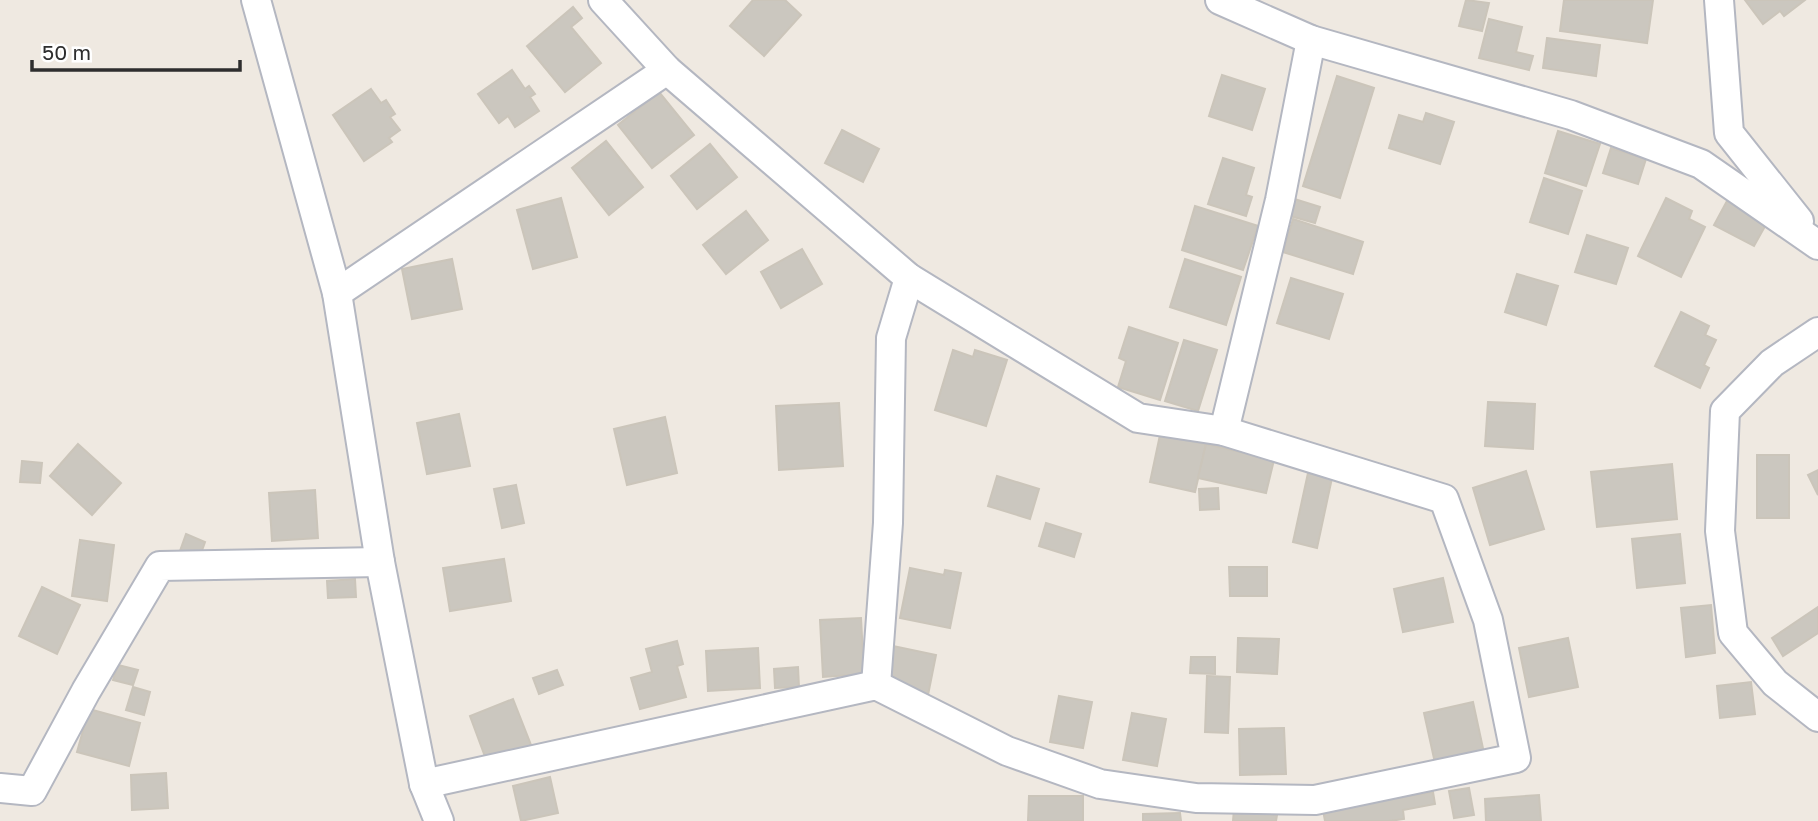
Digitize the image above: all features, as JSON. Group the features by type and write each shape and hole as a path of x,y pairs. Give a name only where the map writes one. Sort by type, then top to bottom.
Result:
{"street":[{"path":"256,0 337,293 380,562 425,784 439,821"},
{"path":"425,784 876,685 1007,751 1100,784 1198,809 1315,800 1516,758 1488,620 1444,499 1224,431 1138,418 909,278 667,70 603,0"},
{"path":"1220,0 1311,40 1571,115 1701,164 1818,245"},
{"path":"1719,0 1729,133 1818,245"},
{"path":"1224,431 1280,200 1311,40"},
{"path":"337,293 667,70"},
{"path":"876,685 888,523 891,338 909,278"},
{"path":"1818,332 1772,363 1726,411 1720,531 1733,633 1775,683 1818,718"},
{"path":"0,788 32,791 86,691 160,566 380,562"}],"building":[{"path":"753,0 785,0 801,15 764,56 730,26"},
{"path":"1466,0 1489,3 1482,31 1459,26"},
{"path":"1564,0 1653,0 1647,43 1560,31"},
{"path":"1745,0 1805,0 1784,16 1780,11 1763,24"},
{"path":"573,7 582,18 571,27 601,63 565,92 527,46"},
{"path":"1489,19 1522,27 1516,52 1533,56 1529,70 1479,58"},
{"path":"1547,38 1600,45 1596,76 1543,68"},
{"path":"512,70 525,89 529,86 535,94 530,97 539,111 515,127 508,116 499,123 478,94"},
{"path":"1222,75 1265,89 1252,130 1209,116"},
{"path":"1337,76 1374,88 1340,198 1303,186"},
{"path":"371,89 381,103 386,100 395,114 390,117 400,130 389,138 392,142 364,161 333,115"},
{"path":"659,92 694,135 652,168 618,125"},
{"path":"1426,113 1454,122 1440,164 1389,148 1399,115 1423,122"},
{"path":"842,130 879,149 863,182 825,163"},
{"path":"1558,131 1600,144 1586,186 1545,173"},
{"path":"606,141 643,187 609,215 572,168"},
{"path":"710,144 737,177 697,209 671,176"},
{"path":"1611,148 1646,159 1638,184 1603,173"},
{"path":"1223,158 1254,168 1246,195 1252,197 1246,216 1208,204"},
{"path":"1544,178 1582,191 1568,234 1530,222"},
{"path":"1288,197 1320,207 1315,223 1283,214"},
{"path":"561,198 577,257 533,269 517,210"},
{"path":"1666,198 1692,211 1689,219 1705,227 1681,277 1638,256"},
{"path":"1728,199 1768,221 1754,246 1714,225"},
{"path":"1195,206 1258,226 1243,270 1182,250"},
{"path":"746,211 768,240 726,274 703,245"},
{"path":"1293,219 1363,242 1353,274 1283,252"},
{"path":"1587,235 1628,248 1616,284 1575,272"},
{"path":"802,249 822,284 781,308 761,272"},
{"path":"452,259 462,309 412,319 402,269"},
{"path":"1185,259 1241,277 1226,325 1170,307"},
{"path":"1517,274 1558,286 1546,325 1505,312"},
{"path":"1291,278 1343,294 1329,339 1277,323"},
{"path":"1681,312 1709,326 1705,335 1716,340 1704,365 1709,368 1700,388 1655,366"},
{"path":"1129,327 1178,343 1160,400 1118,387 1126,361 1119,358"},
{"path":"1184,340 1217,350 1198,411 1165,401"},
{"path":"953,350 973,357 975,350 1007,360 986,426 935,410"},
{"path":"1488,402 1535,404 1533,449 1485,446"},
{"path":"839,403 843,466 779,470 776,406"},
{"path":"459,414 470,466 427,474 417,423"},
{"path":"665,417 677,473 627,485 614,429"},
{"path":"1160,435 1206,444 1195,492 1150,482"},
{"path":"78,444 121,483 92,515 50,476"},
{"path":"1206,444 1274,460 1266,493 1198,478"},
{"path":"1757,455 1789,455 1789,518 1757,518"},
{"path":"22,461 42,463 40,483 20,482"},
{"path":"1672,464 1677,519 1597,527 1591,472"},
{"path":"1818,470 1818,495 1808,475"},
{"path":"1526,471 1544,529 1490,545 1473,488"},
{"path":"1308,473 1332,478 1317,548 1293,542"},
{"path":"997,476 1039,489 1030,519 988,506"},
{"path":"516,485 524,523 502,528 494,489"},
{"path":"1218,488 1219,509 1200,510 1199,489"},
{"path":"315,490 318,538 272,541 269,493"},
{"path":"1046,523 1081,534 1074,557 1039,546"},
{"path":"186,534 205,542 199,559 180,551"},
{"path":"1680,534 1685,583 1637,588 1632,539"},
{"path":"80,540 114,545 107,601 72,596"},
{"path":"504,559 511,601 450,611 443,568"},
{"path":"1229,567 1267,567 1267,596 1230,596"},
{"path":"910,568 944,575 945,570 961,573 950,628 900,618"},
{"path":"1443,578 1453,622 1403,632 1394,589"},
{"path":"355,579 356,597 328,598 327,581"},
{"path":"42,587 80,605 57,654 19,636"},
{"path":"1711,605 1715,653 1686,657 1681,608"},
{"path":"1818,607 1818,633 1783,656 1772,638"},
{"path":"861,618 864,674 823,677 820,620"},
{"path":"1238,638 1279,639 1277,674 1237,672"},
{"path":"1568,638 1578,687 1529,697 1519,648"},
{"path":"677,641 683,664 677,666 686,697 640,709 631,678 652,672 646,649"},
{"path":"893,646 936,655 928,695 885,686"},
{"path":"758,648 760,688 708,691 706,651"},
{"path":"1191,657 1215,657 1215,674 1190,673"},
{"path":"118,665 138,670 133,685 113,680"},
{"path":"798,667 799,687 775,688 774,669"},
{"path":"557,670 563,685 539,694 533,678"},
{"path":"1207,676 1230,677 1228,733 1205,732"},
{"path":"1751,682 1755,714 1720,718 1717,686"},
{"path":"133,687 150,692 144,715 126,710"},
{"path":"1059,696 1092,702 1083,748 1050,742"},
{"path":"513,699 531,745 487,762 470,716"},
{"path":"1473,702 1484,753 1435,763 1424,713"},
{"path":"89,709 140,723 129,766 77,752"},
{"path":"1132,713 1166,719 1157,766 1123,760"},
{"path":"1284,728 1286,774 1240,775 1239,729"},
{"path":"166,773 168,808 132,810 131,775"},
{"path":"550,777 558,813 521,821 513,786"},
{"path":"1469,788 1474,815 1454,818 1449,791"},
{"path":"1433,792 1435,804 1403,810 1404,819 1325,821 1323,810"},
{"path":"1539,795 1541,821 1486,821 1485,799"},
{"path":"1029,796 1083,796 1083,821 1028,821"},
{"path":"1234,809 1277,815 1276,821 1233,821"},
{"path":"1180,813 1181,821 1143,821 1143,814"}]}
